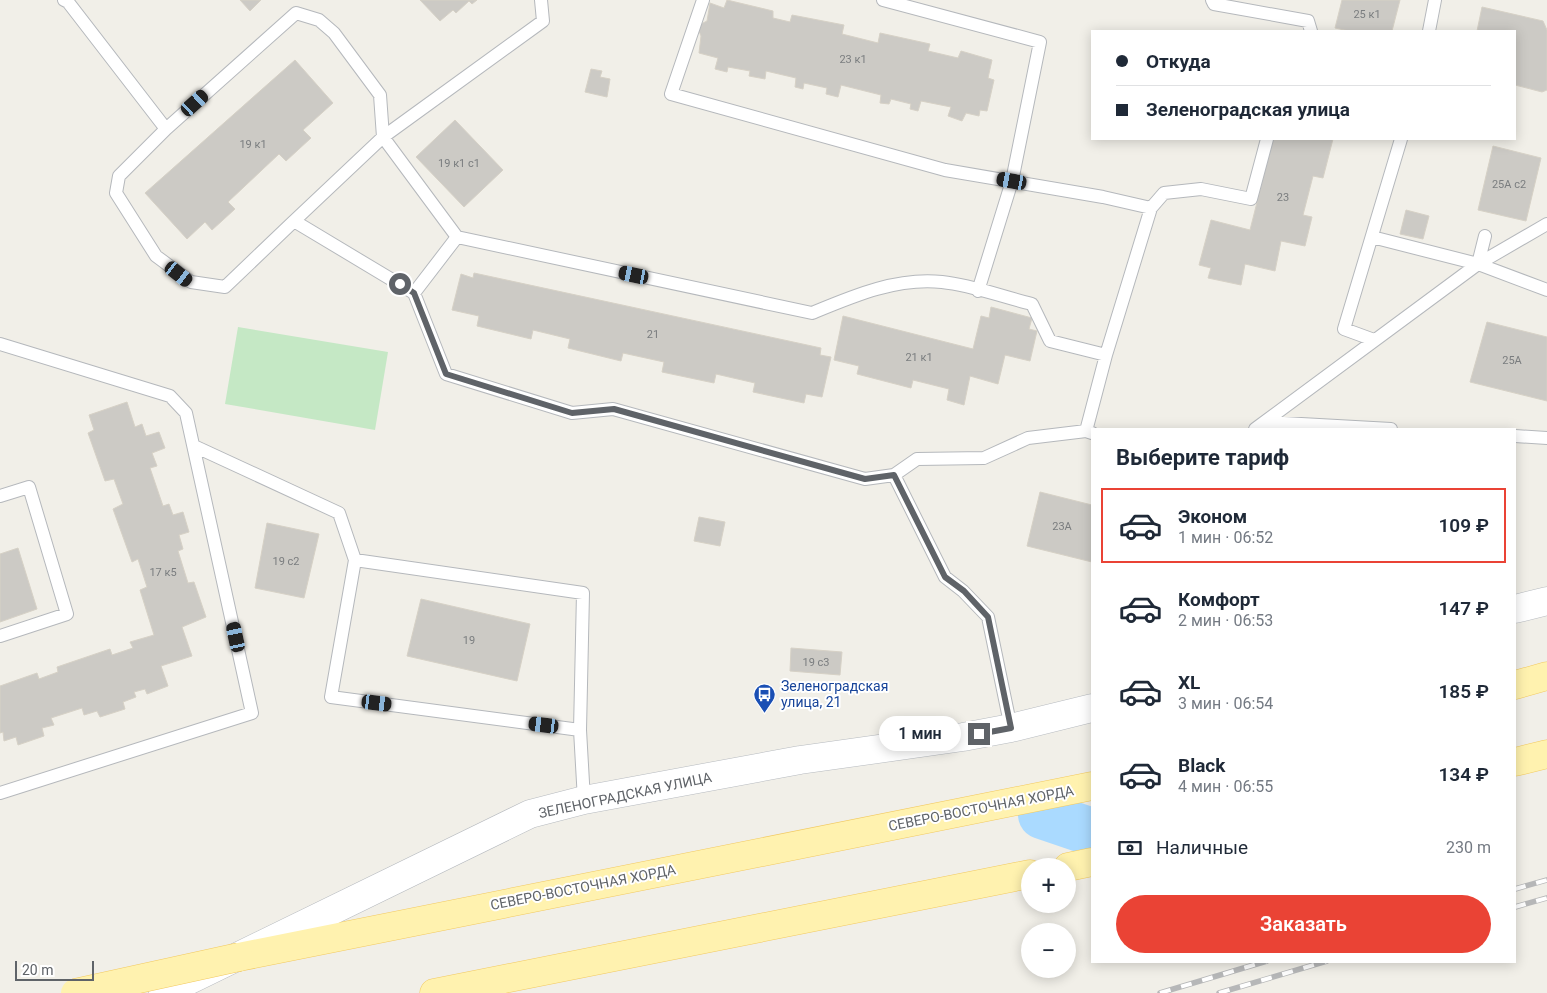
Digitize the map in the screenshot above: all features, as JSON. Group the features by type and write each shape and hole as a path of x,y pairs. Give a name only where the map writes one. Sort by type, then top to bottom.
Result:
{"main road":[{"path":"1516,685 1547,676"},
{"path":"1516,762 1547,754"},
{"name":"СЕВЕРО-ВОСТОЧНАЯ ХОРДА","path":"75,993 382,927 1091,786"},
{"path":"1076,865 1091,862"},
{"path":"434,993 1021,876"}],"street":[{"path":"1516,609 1547,601"},
{"name":"ЗЕЛЕНОГРАДСКАЯ УЛИЦА","path":"163,993 530,814 584,800 800,760 963,737 1011,728 1091,708"}],"lane":[{"path":"541,0 543,21 383,137 225,287 191,282 156,256 116,193 118,176 166,129 296,13 320,20 334,33 380,95 383,137 457,236 812,313 860,293 912,282 943,282 1032,304 1050,341 1106,356"},
{"path":"703,0 671,94 945,170 1104,197 1151,208"},
{"path":"883,0 1040,42 1012,181 978,291"},
{"path":"1212,0 1214,4 1308,21 1311,30"},
{"path":"1429,30 1435,0"},
{"path":"67,1 166,129"},
{"path":"294,221 414,293 446,374 572,413 614,409 865,479 894,475 917,459 984,458 1028,438 1089,432 1106,356 1151,208 1164,193 1201,189 1250,199 1266,140"},
{"path":"1374,340 1344,329 1400,140"},
{"path":"1261,425 1478,264 1547,224"},
{"path":"414,293 457,236"},
{"path":"1478,264 1485,236"},
{"path":"1372,237 1478,264 1547,290"},
{"path":"0,344 170,396 186,413 252,713 0,793"},
{"path":"1261,425 1358,428"},
{"path":"1516,436 1547,438"},
{"path":"194,446 339,513 355,560 331,697 580,730"},
{"path":"894,475 945,577 964,591 988,617 1011,728"},
{"path":"0,496 29,488 67,614 0,636"},
{"path":"355,560 583,593 580,730 584,800"}],"green space":[{"path":"238,327 388,352 375,430 225,404"}],"building":[{"path":"240,0 261,0 250,11"},
{"path":"420,0 477,0 472,4 469,1 456,13 453,10 440,21"},
{"path":"727,0 773,11 773,18 790,22 792,15 844,25 842,34 878,43 880,33 930,44 928,51 958,58 961,51 992,60 988,78 994,80 987,111 980,110 979,116 966,113 962,121 948,116 951,107 921,101 918,111 910,109 911,104 891,99 889,104 880,103 881,95 841,85 838,97 826,94 827,88 804,83 803,89 795,87 796,78 766,71 765,79 749,76 750,71 728,67 727,72 715,69 718,58 699,53 701,36 697,26 707,21 710,3 724,8"},
{"path":"1342,0 1400,0 1392,30 1344,30 1335,28"},
{"path":"1482,7 1543,21 1547,30 1547,90 1542,92 1516,85 1516,30 1477,30"},
{"path":"295,60 333,103 303,130 311,138 286,161 279,154 228,202 235,209 212,230 205,222 187,239 145,193"},
{"path":"591,69 602,71 600,77 610,79 607,97 585,92"},
{"path":"455,120 503,170 464,207 416,157"},
{"path":"1273,140 1333,140 1323,178 1313,176 1303,215 1312,217 1305,246 1281,241 1275,271 1245,264 1241,285 1208,278 1211,268 1199,265 1211,220 1250,230"},
{"path":"1493,146 1541,158 1526,221 1478,210"},
{"path":"1406,210 1429,216 1423,239 1400,234"},
{"path":"474,273 821,348 820,355 831,357 822,397 806,394 804,403 753,392 755,383 716,374 714,383 662,372 664,362 623,353 621,361 568,348 570,339 533,330 531,339 477,326 479,316 452,310 461,274 473,278"},
{"path":"991,307 1032,318 1029,329 1037,331 1030,361 1005,355 998,384 970,376 964,405 947,400 949,389 913,380 911,388 857,374 859,366 834,360 843,316 973,349 981,316 989,318"},
{"path":"1487,322 1547,337 1547,401 1470,382"},
{"path":"127,402 135,427 142,424 146,436 159,432 165,448 152,453 157,466 150,468 163,506 169,504 173,515 183,512 189,532 179,535 183,549 178,551 188,583 194,582 206,617 182,627 192,656 161,666 168,686 147,694 145,689 134,692 136,697 123,702 125,709 100,717 97,711 84,715 82,708 51,718 54,725 42,728 44,736 18,745 16,737 4,741 3,732 0,733 0,686 37,673 39,679 58,672 57,667 110,649 112,655 133,648 130,642 154,635 140,590 147,587 138,559 132,562 113,509 123,504 114,479 105,481 88,433 94,430 89,415"},
{"path":"1040,492 1091,505 1091,562 1027,546"},
{"path":"699,517 725,522 720,546 694,541"},
{"path":"267,523 319,534 304,598 255,588"},
{"path":"18,548 37,609 0,622 0,554"},
{"path":"421,599 530,624 517,681 407,656"},
{"path":"791,648 842,652 840,675 790,671"}],"waterway":[{"path":"1042,815 1091,832"}],"railway":[{"path":"1516,889 1547,880"},
{"path":"1516,907 1547,898"},
{"path":"1160,993 1260,963"},
{"path":"1219,993 1320,963"}],"place":[{"name":"Зеленоградская улица, 21","path":"765,713"}],"route":[{"path":"400,284 414,293 446,374 572,413 614,409 865,479 894,475 945,577 964,591 988,617 1000,684 1011,728 979,734"}]}
